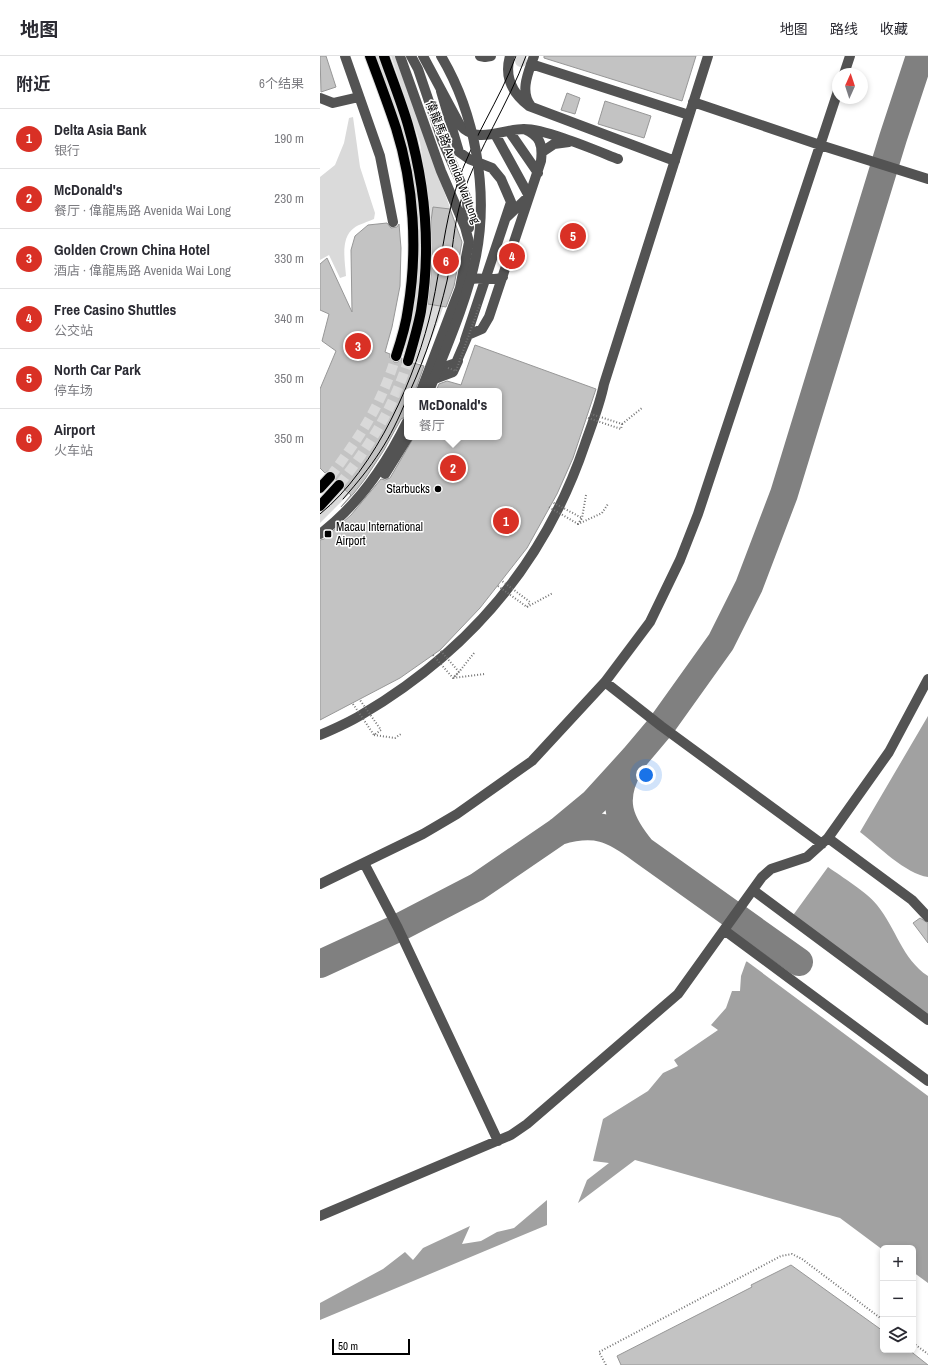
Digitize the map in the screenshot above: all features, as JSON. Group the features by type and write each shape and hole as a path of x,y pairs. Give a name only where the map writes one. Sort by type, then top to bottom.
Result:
{"main road":[{"path":"370,56 396,129 411,206 413,248 408,309 396,356"},
{"path":"377,56 401,127 402,155"},
{"path":"384,56 408,124 421,185 424,212 425,248 421,311 408,360"},
{"path":"320,488 330,477"},
{"path":"320,506 340,485"}],"street":[{"path":"345,56 380,156 393,222"},
{"name":"偉龍馬路 Avenida Wai Long","path":"400,56 441,171 463,221 469,242 462,283 424,388"},
{"path":"411,56 418,70 442,140 464,190 467,202 469,242"},
{"path":"423,56 441,91 464,130 475,135 495,134 524,129 541,132 618,159"},
{"name":"偉龍馬路 Avenida Wai Long","path":"424,388 467,289 476,256 480,227 479,185 474,137 463,100 441,56"},
{"path":"480,56 485,58 491,56"},
{"path":"510,56 507,74 511,87 518,98 532,107 675,161"},
{"path":"320,735 360,716 401,690 438,662 480,622 504,594 531,558 557,515 578,466 602,397 604,384 708,56"},
{"path":"846,68 850,56"},
{"path":"532,107 526,97 528,76 532,60 689,115"},
{"path":"509,79 518,80 528,76"},
{"path":"441,91 459,152 469,159 492,168 501,179 516,210 503,277 485,327 471,333 465,340"},
{"path":"320,98 333,102 359,97"},
{"path":"693,102 820,145 928,179"},
{"path":"320,884 423,834 457,814 532,761 605,682 650,622 680,560 698,514 834,104"},
{"path":"425,388 431,380 453,372 507,217 529,196 538,173 542,145 533,133 524,129"},
{"path":"509,131 538,173"},
{"path":"495,134 529,196"},
{"path":"542,152 554,144 571,142"},
{"path":"462,283 466,280 498,280 503,277"},
{"path":"429,373 458,361"},
{"path":"320,534 353,503 378,472 404,427"},
{"path":"320,543 361,504 394,462 406,440"},
{"path":"320,1216 511,1135 527,1124 678,994 762,877 771,869 807,857 825,841 889,752 928,679"},
{"path":"605,682 661,726 912,900 928,917"},
{"path":"364,862 398,928 498,1141"},
{"path":"753,890 928,1020"},
{"path":"724,930 928,1081"}],"path":[{"path":"449,369 456,371 480,304"},
{"path":"588,418 621,428 622,424 642,408"},
{"path":"591,414 622,424"},
{"path":"578,524 582,518 586,495"},
{"path":"552,502 582,518"},
{"path":"578,524 602,513 608,504"},
{"path":"549,507 578,524"},
{"path":"502,581 530,602 527,607"},
{"path":"498,586 527,607"},
{"path":"527,607 553,593"},
{"path":"440,650 459,672"},
{"path":"453,678 474,653"},
{"path":"433,655 453,678"},
{"path":"453,678 485,674"},
{"path":"360,700 381,730 374,735"},
{"path":"353,704 374,735 395,738 401,734"},
{"path":"606,1365 599,1352 781,1256 792,1254 802,1259 880,1318"},
{"path":"916,1345 928,1354"}],"shaded area":[{"path":"523,55 526,56 526,66 519,67 516,66 515,59 516,56"},
{"path":"375,56 378,56 405,134 411,160 419,217 421,258 420,277 414,326 405,359 403,357 413,316 416,291 416,213"},
{"path":"391,56 395,56 457,227 455,262 447,297 422,364 413,361 425,316 432,263 432,223 420,143"},
{"path":"353,117 360,167 375,213 374,219 361,224 350,232 344,250 346,276 340,278 329,255 320,260 320,177 335,165 344,143 349,118"},
{"path":"343,489 349,494 320,523 320,512"},
{"path":"928,716 928,877 911,871 884,852 860,832"},
{"path":"828,867 873,900 884,914 905,952 919,969 928,976 928,1283 916,1274 916,1245 880,1245 880,1248 840,1218 635,1160 578,1203 587,1180 609,1163 593,1161 603,1119 648,1091 663,1073 678,1066 674,1060 718,1030 711,1025 726,1008 732,991 740,991 741,976 746,962 791,918"},
{"path":"547,1200 547,1225 320,1320 320,1303 383,1269 405,1252 413,1260 423,1248 470,1226 462,1244 481,1241 497,1232 514,1228"}],"pier":[{"path":"790,917 928,1016 928,1096 745,960"}],"building":[{"path":"320,56 326,56 336,87 321,92"},
{"path":"544,56 696,56 682,101 544,58"},
{"path":"567,93 580,98 575,114 561,110"},
{"path":"605,101 651,116 644,138 598,124"},
{"path":"433,207 450,209 462,242 454,286 446,307 428,304 432,264 431,221"},
{"path":"387,223 391,228 397,227 399,224 401,248 400,286 392,327 385,352 390,354 390,358 394,362 398,362 402,358 402,363 406,367 410,367 414,363 424,366 416,388 404,388 404,418 401,419 384,450 365,479 341,507 351,495 344,489 345,483 341,479 336,480 334,472 328,471 325,473 320,468 320,389 336,351 322,341 329,314 320,310 320,264 327,258 352,312 351,250 355,236 368,225"},
{"path":"475,345 596,389 573,458 557,494 527,548 480,608 440,650 400,678 320,720 320,540 324,539 351,515 381,479 385,480 390,478 412,440 502,440 502,388 437,388 439,384 447,381 461,385"},
{"path":"920,918 928,923 928,943 913,923"},
{"path":"791,1265 880,1329 880,1353 913,1353 928,1365 621,1365 617,1356 752,1287 751,1285"}],"taxiway":[{"path":"320,964 398,928 477,887 559,831 594,802 634,758 661,726 721,642 749,586 784,494 893,138 920,56"},
{"path":"559,831 583,826 603,828 622,836 642,850 628,830 620,810 620,790 623,779 629,767"},
{"path":"642,850 799,962"}],"tunnel":[{"path":"330,477 369,420 384,390 396,356"},
{"path":"339,485 380,426 402,379 408,361"}],"tram line":[{"path":"406,388 425,334 432,307 446,230 457,185 470,152 502,88 516,56"},
{"path":"411,388 436,323 447,281 457,218 462,197 476,161 511,92 526,56"},
{"path":"320,514 340,495 359,472 376,447 404,393"},
{"path":"343,499 380,452 404,406"}],"place":[{"name":"North Car Park","path":"573,236"},
{"name":"Free Casino Shuttles","path":"512,256"},
{"name":"Airport","path":"446,261"},
{"name":"Golden Crown China Hotel","path":"358,346"},
{"name":"McDonald's","path":"453,468"},
{"name":"Starbucks","path":"438,489"},
{"name":"Delta Asia Bank","path":"506,521"},
{"name":"Macau International Airport","path":"328,534"}]}
